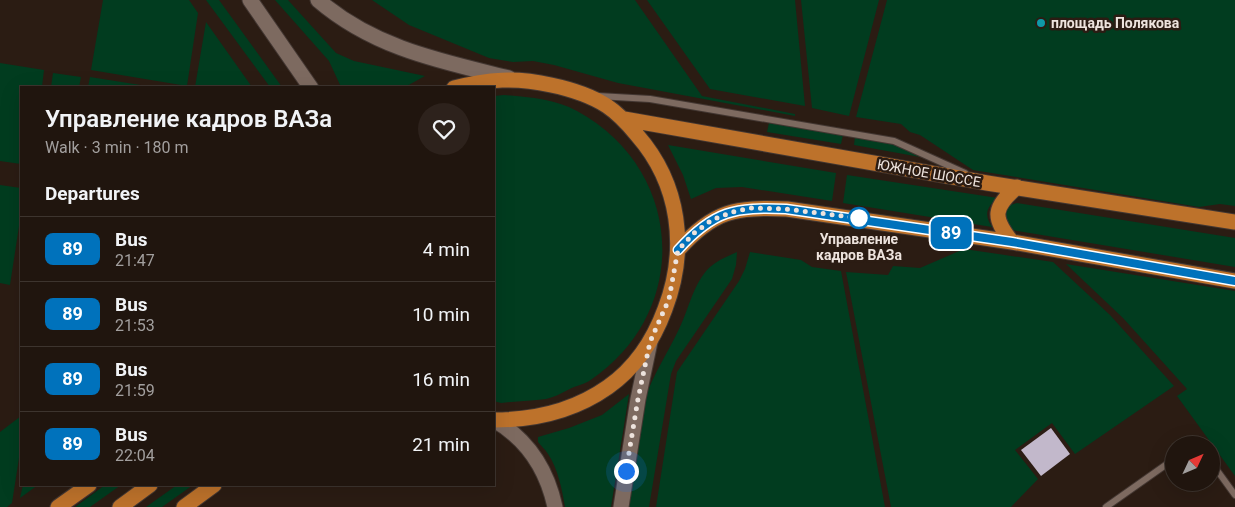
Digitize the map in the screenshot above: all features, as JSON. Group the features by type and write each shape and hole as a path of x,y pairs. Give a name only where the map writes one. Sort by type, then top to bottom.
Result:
{"main road":[{"path":"250,0 310,86"},
{"path":"318,0 345,22 382,41 421,56 513,79 555,86 588,96 607,106 624,120 648,147 661,170 672,197 677,222 678,250 669,299 650,342 638,399 621,507"},
{"path":"462,86 481,81 513,79"},
{"name":"ЮЖНОЕ ШОССЕ","path":"624,120 987,183 1235,222"},
{"path":"1012,242 1001,228 997,216 998,207 1017,187"},
{"path":"678,250 694,233 712,220 732,212 752,208 786,209 1012,242 1235,281"},
{"path":"495,420 537,417 561,411 586,400 608,387 626,372 650,342"},
{"path":"495,421 508,428 530,451 543,469 555,507"},
{"path":"58,507 88,486"},
{"path":"120,507 149,486"},
{"path":"184,507 213,486"}],"lane":[{"path":"588,96 650,99 894,141 987,183"},
{"path":"1106,507 1165,465"},
{"path":"1220,474 1235,495"}],"green space":[{"path":"103,0 189,0 198,13 187,86 91,70"},
{"path":"206,0 219,0 281,86 269,86"},
{"path":"275,0 288,0 336,53 354,61 425,76 407,86 341,86 329,61"},
{"path":"372,0 635,0 702,96 795,114 795,116 618,83 533,61 513,62 489,58 409,25"},
{"path":"647,0 795,0 805,106 710,89"},
{"path":"801,0 879,0 849,116 812,108"},
{"path":"887,0 1235,0 1235,206 1220,204 1199,207 973,170 920,135 910,132 901,124 856,117"},
{"path":"206,22 251,86 195,86"},
{"path":"0,63 44,70 42,86 20,86 20,164 0,161"},
{"path":"53,73 81,77 79,86 51,86"},
{"path":"90,77 147,86 88,86"},
{"path":"504,95 541,99 569,107 612,136 639,168 655,203 662,241 659,279 647,316 624,350 590,380 546,399 501,403 495,401 495,96"},
{"path":"769,123 843,135 841,144 767,132"},
{"path":"855,137 893,144 920,157 854,145"},
{"path":"668,145 836,173 832,201 742,187 716,188 691,199 683,175"},
{"path":"847,175 998,198 989,208 987,215 992,227 843,203"},
{"path":"0,185 20,188 20,220 10,285 0,283"},
{"path":"1017,203 1235,238 1235,267 1012,230 1007,227 1004,212 1010,205"},
{"path":"964,249 1053,262 1110,315 1174,386 1075,454 1052,423 1015,450 1038,479 1011,507 891,507 846,272 888,275 893,266 920,268"},
{"path":"737,252 732,279 676,361 671,374 649,507 628,507 648,390 683,321 692,296 704,273 723,258"},
{"path":"750,252 801,260 812,267 841,271 885,507 656,507 677,372 739,281"},
{"path":"1066,264 1235,291 1235,476 1220,455 1220,436 1206,436 1177,396 1187,389 1123,318"},
{"path":"629,394 611,507 565,507 557,473 548,454 538,442 538,437 569,428 602,415"},
{"path":"20,417 20,451 12,503 7,507 0,507 0,432"},
{"path":"23,486 37,486 20,498"},
{"path":"104,486 120,486 90,507 75,507"},
{"path":"176,486 192,486 162,507 146,507"}],"building":[{"path":"1051,428 1070,454 1041,476 1021,450"}],"bus line":[{"name":"89","path":"678,250 694,233 712,220 732,212 752,208 786,209 1012,242 1235,281"}],"place":[{"name":"площадь Полякова","path":"1041,23"},
{"name":"Управление кадров ВАЗа","path":"859,218"}],"route":[{"path":"626,471 650,342 669,299 678,250 694,233 712,220 732,212 752,208 786,209 859,218"}]}
